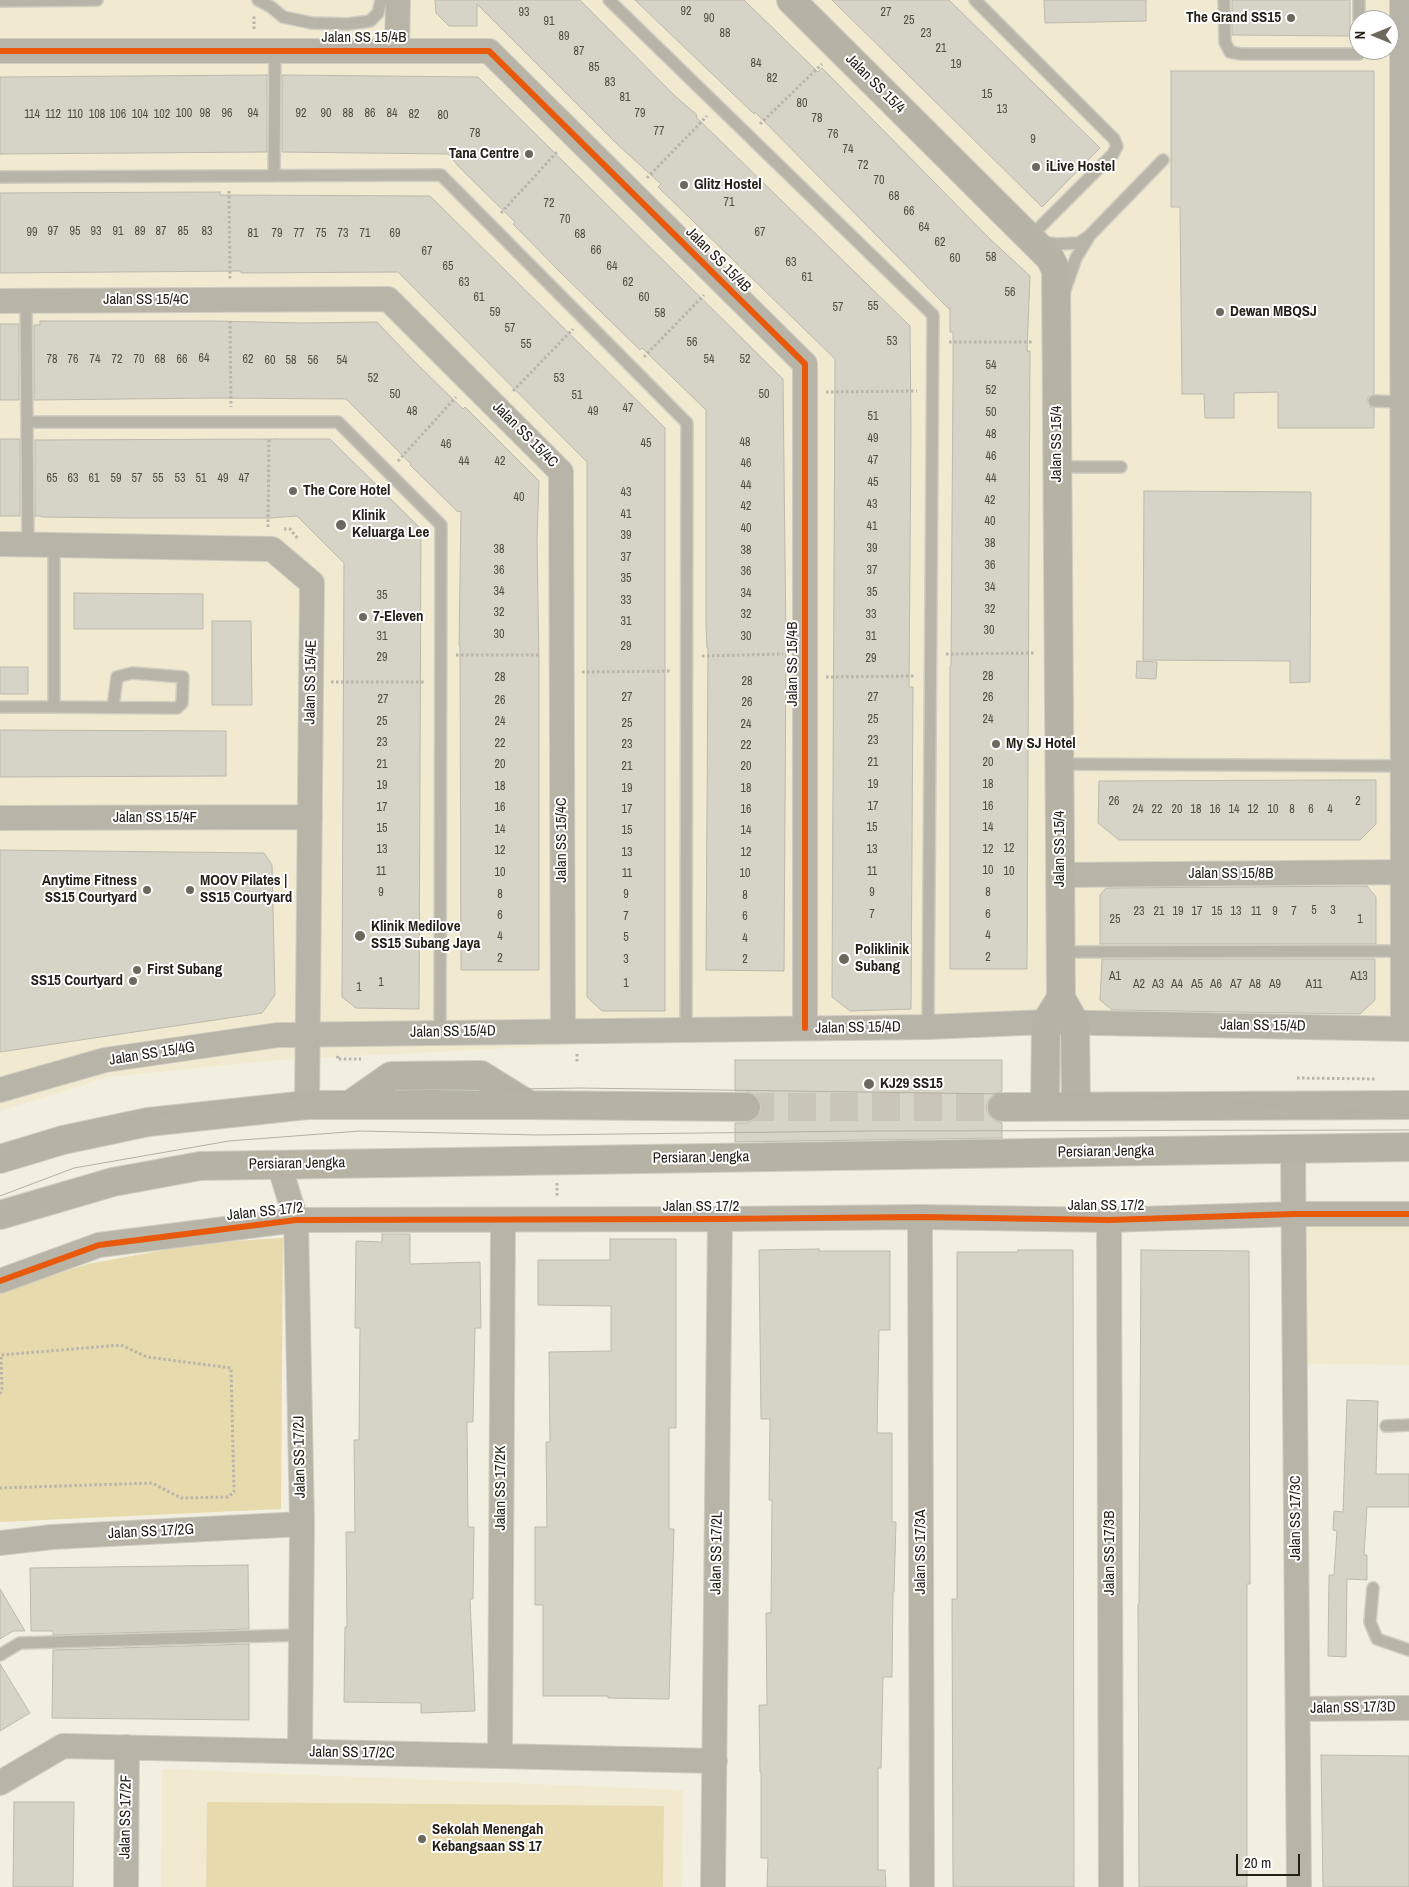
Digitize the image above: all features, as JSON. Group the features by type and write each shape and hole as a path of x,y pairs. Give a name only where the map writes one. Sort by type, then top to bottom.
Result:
{"main road":[{"name":"Jalan SS 15/4","path":"792,0 1050,258 1056,270 1061,998 1076,1023"},
{"path":"1045,1106 1046,1022 1061,998"},
{"path":"1076,1023 1076,1106"},
{"path":"0,1159 63,1140 148,1122 307,1105 351,1104 391,1076 481,1075 528,1105 746,1107"},
{"path":"1002,1107 1409,1106"},
{"name":"Persiaran Jengka","path":"0,1214 113,1182 200,1166 1409,1147"}],"street":[{"path":"397,51 398,0"},
{"path":"1402,0 1402,402 1406,469 1403,951 1406,1029"},
{"name":"Jalan SS 15/4B","path":"0,51 489,51 805,364 805,1028"},
{"name":"Jalan SS 15/4C","path":"0,301 388,299 562,472 562,1031"},
{"path":"0,544 272,549"},
{"name":"Jalan SS 15/4E","path":"272,549 312,583 307,1105"},
{"name":"Jalan SS 15/4F","path":"0,818 310,817"},
{"name":"Jalan SS 15/8B","path":"1060,875 1403,872"},
{"name":"Jalan SS 15/4D","path":"307,1034 928,1027 1046,1022 1406,1029"},
{"name":"Jalan SS 15/4G","path":"0,1090 104,1060 278,1035 307,1034"},
{"name":"Jalan SS 17/3C","path":"1294,1149 1299,1887"},
{"name":"Jalan SS 17/2J","path":"279,1164 296,1220 302,1524 300,1751"},
{"name":"Jalan SS 17/2","path":"0,1281 99,1245 296,1220 920,1217 1109,1220 1294,1214 1409,1214"},
{"name":"Jalan SS 17/3A","path":"920,1217 922,1887"},
{"name":"Jalan SS 17/2L","path":"713,1887 720,1219"},
{"name":"Jalan SS 17/2K","path":"500,1756 503,1220"},
{"name":"Jalan SS 17/3B","path":"1109,1220 1111,1887"},
{"name":"Jalan SS 17/2G","path":"0,1543 52,1537 302,1524"},
{"name":"Jalan SS 17/3D","path":"1298,1709 1409,1708"},
{"name":"Jalan SS 17/2C","path":"0,1783 63,1746 715,1761"},
{"name":"Jalan SS 17/2F","path":"126,1887 127,1747"}],"lane":[{"path":"0,1 97,0"},
{"path":"256,4 271,7 282,17 312,23 348,24 370,21 378,13 381,0"},
{"path":"610,0 933,315 928,1027"},
{"path":"975,0 1114,138 1117,146 1113,154 1031,239"},
{"path":"1224,0 1225,42 1230,52 1241,54 1349,54"},
{"path":"264,51 274,176"},
{"path":"1057,312 1076,258 1090,236 1163,160"},
{"path":"0,177 441,174 687,422 686,1029"},
{"path":"1031,239 1057,244 1079,243 1090,236"},
{"path":"26,300 28,544"},
{"path":"1374,401 1402,402"},
{"path":"27,422 338,422 441,525 440,1032"},
{"path":"1057,467 1120,468"},
{"path":"54,545 54,707"},
{"path":"2,707 177,708 182,703 182,677 132,673 117,677 113,707"},
{"path":"1059,764 1403,766"},
{"path":"1060,952 1403,951"},
{"path":"1386,1426 1409,1426"},
{"path":"1373,1588 1370,1622 1377,1639 1409,1650"},
{"path":"0,1655 20,1643 301,1634"}],"path":[{"path":"256,4 264,51"},
{"path":"748,135 838,48"},
{"path":"632,193 718,105"},
{"path":"490,224 574,135"},
{"path":"634,369 720,279"},
{"path":"509,396 584,318"},
{"path":"933,342 1041,342 1057,352"},
{"path":"387,472 471,382"},
{"path":"805,392 933,391"},
{"path":"269,422 268,530 272,549"},
{"path":"931,654 1059,653"},
{"path":"687,657 792,654 805,668 931,676"},
{"path":"440,655 686,671"},
{"path":"311,682 440,682"},
{"path":"1297,1078 1382,1079"},
{"path":"0,1394 2,1390 1,1356 120,1345 147,1357 231,1368 234,1492 228,1497 181,1498 152,1483 0,1488"}],"shaded area":[{"path":"0,0 1409,0 1409,1031 688,1039 278,1060 109,1077 0,1111"},
{"path":"1409,1224 1409,1365 1305,1364 1304,1225"},
{"path":"283,1238 281,1509 0,1522 0,1292 88,1264 202,1243"},
{"name":"Sekolah Menengah Kebangsaan SS 17","path":"162,1769 683,1790 682,1887 161,1887"},
{"name":"Sekolah Menengah Kebangsaan SS 17","path":"207,1802 664,1806 663,1887 206,1887"}],"building":[{"path":"435,0 580,0 674,95 697,115 696,117 910,326 909,687 913,687 911,1009 850,1011 832,997 835,359 658,187 661,184 618,145 477,4 477,26 449,26 436,13"},
{"path":"635,0 744,0 818,72 822,68 990,239 1030,276 1027,351 1030,351 1027,969 950,969 953,332 950,332 950,308 755,112 754,114"},
{"path":"832,0 949,0 1100,148 1042,207"},
{"path":"1044,0 1146,0 1146,21 1045,23"},
{"name":"The Grand SS15","path":"1232,0 1350,0 1349,36 1232,35"},
{"path":"1171,71 1374,71 1374,394 1368,397 1367,401 1370,407 1374,408 1374,428 1278,428 1278,392 1234,393 1234,418 1205,418 1204,394 1182,394 1180,207 1171,207"},
{"path":"267,75 267,152 0,154 0,77"},
{"path":"282,75 478,77 783,379 786,647 784,971 706,970 708,648 706,626 706,410 642,348 640,350 560,272 513,224 515,222 448,154 282,152"},
{"path":"220,192 220,195 430,196 665,428 665,1011 602,1011 587,997 587,462 398,272 0,273 0,193"},
{"path":"40,321 377,322 413,360 463,409 465,407 539,481 537,539 539,970 461,970 459,645 461,511 458,512 410,465 347,399 34,400 34,325 40,325"},
{"path":"0,324 19,324 19,400 0,400"},
{"path":"0,439 20,439 20,516 0,516"},
{"path":"330,439 421,529 419,1009 356,1008 342,997 344,563 297,516 270,518 127,518 35,516 35,440"},
{"path":"1144,491 1311,492 1310,682 1290,683 1290,661 1143,660"},
{"path":"74,593 203,594 203,629 74,629"},
{"path":"212,621 251,621 252,705 212,705"},
{"path":"1137,661 1157,662 1156,679 1136,678"},
{"path":"0,667 28,667 28,694 0,694"},
{"path":"0,730 226,731 226,776 0,777"},
{"path":"1376,780 1376,824 1360,840 1119,840 1098,823 1099,781"},
{"name":"First Subang","path":"0,850 264,853 272,865 275,995 262,1013 0,1052"},
{"path":"1367,886 1376,897 1376,944 1100,944 1100,895 1106,888"},
{"path":"1102,959 1375,959 1375,1000 1360,1014 1112,1010 1100,1000"},
{"name":"KJ29 SS15","path":"735,1060 1002,1060 1002,1091 994,1094 989,1099 986,1107 989,1115 995,1121 1002,1123 1002,1138 735,1142 735,1123 746,1123 754,1120 760,1114 762,1107 760,1100 754,1094 746,1091 735,1091"},
{"path":"382,1234 410,1234 410,1264 480,1262 481,1328 475,1328 473,1422 467,1422 468,1527 474,1527 473,1599 470,1599 475,1711 421,1713 421,1703 344,1702 345,1627 347,1627 346,1532 355,1532 354,1440 359,1440 360,1328 355,1328 356,1241 382,1242"},
{"path":"610,1239 676,1239 676,1428 669,1428 669,1529 674,1529 669,1699 608,1698 608,1696 543,1696 543,1605 535,1605 535,1527 547,1527 546,1442 550,1442 549,1352 611,1351 611,1306 538,1305 538,1260 610,1260"},
{"path":"819,1249 819,1251 890,1251 890,1330 879,1330 877,1433 892,1433 892,1522 896,1522 892,1677 883,1677 881,1768 878,1768 878,1870 885,1870 886,1887 767,1887 768,1858 761,1858 759,1705 767,1705 766,1613 771,1613 772,1500 769,1500 770,1419 761,1419 759,1250"},
{"path":"1018,1250 1073,1250 1074,1887 953,1887 952,1599 957,1599 957,1252 1018,1252"},
{"path":"1141,1250 1249,1251 1250,1584 1247,1584 1247,1887 1139,1887 1138,1604"},
{"path":"1347,1400 1378,1401 1376,1474 1409,1474 1409,1507 1367,1507 1364,1555 1367,1555 1367,1580 1347,1579 1346,1657 1328,1656 1329,1575 1334,1575 1337,1531 1333,1530 1334,1511 1343,1512"},
{"path":"248,1565 249,1629 53,1635 53,1631 31,1631 30,1568"},
{"path":"0,1589 25,1631 13,1631 0,1639"},
{"path":"249,1644 249,1720 52,1718 53,1650"},
{"path":"0,1664 30,1713 0,1731"},
{"path":"1321,1755 1409,1756 1409,1887 1323,1887"},
{"path":"14,1802 74,1802 73,1887 13,1887"}],"tunnel":[{"path":"746,1107 1002,1107"}],"tram line":[{"path":"0,1166 55,1137 125,1120 224,1103 340,1092 579,1088 1145,1096 1409,1115"},
{"path":"0,1196 74,1168 229,1141 360,1131 537,1135 868,1131 1409,1130"}],"cycle path":[{"path":"0,51 489,51 805,364 805,1028"},
{"path":"0,1281 99,1245 296,1220 920,1217 1109,1220 1294,1214 1409,1214"}],"place":[{"name":"The Grand SS15","path":"1291,18"},
{"name":"Tana Centre","path":"529,154"},
{"name":"iLive Hostel","path":"1036,167"},
{"name":"Glitz Hostel","path":"684,185"},
{"name":"Dewan MBQSJ","path":"1220,312"},
{"name":"The Core Hotel","path":"293,491"},
{"name":"Klinik Keluarga Lee","path":"341,525"},
{"name":"7-Eleven","path":"363,617"},
{"name":"My SJ Hotel","path":"996,744"},
{"name":"Anytime Fitness SS15 Courtyard","path":"147,890"},
{"name":"MOOV Pilates | SS15 Courtyard","path":"190,890"},
{"name":"Klinik Medilove SS15 Subang Jaya","path":"360,936"},
{"name":"Poliklinik Subang","path":"844,959"},
{"name":"First Subang","path":"137,970"},
{"name":"SS15 Courtyard","path":"133,981"},
{"name":"KJ29 SS15","path":"869,1084"},
{"name":"Sekolah Menengah Kebangsaan SS 17","path":"422,1839"}]}
